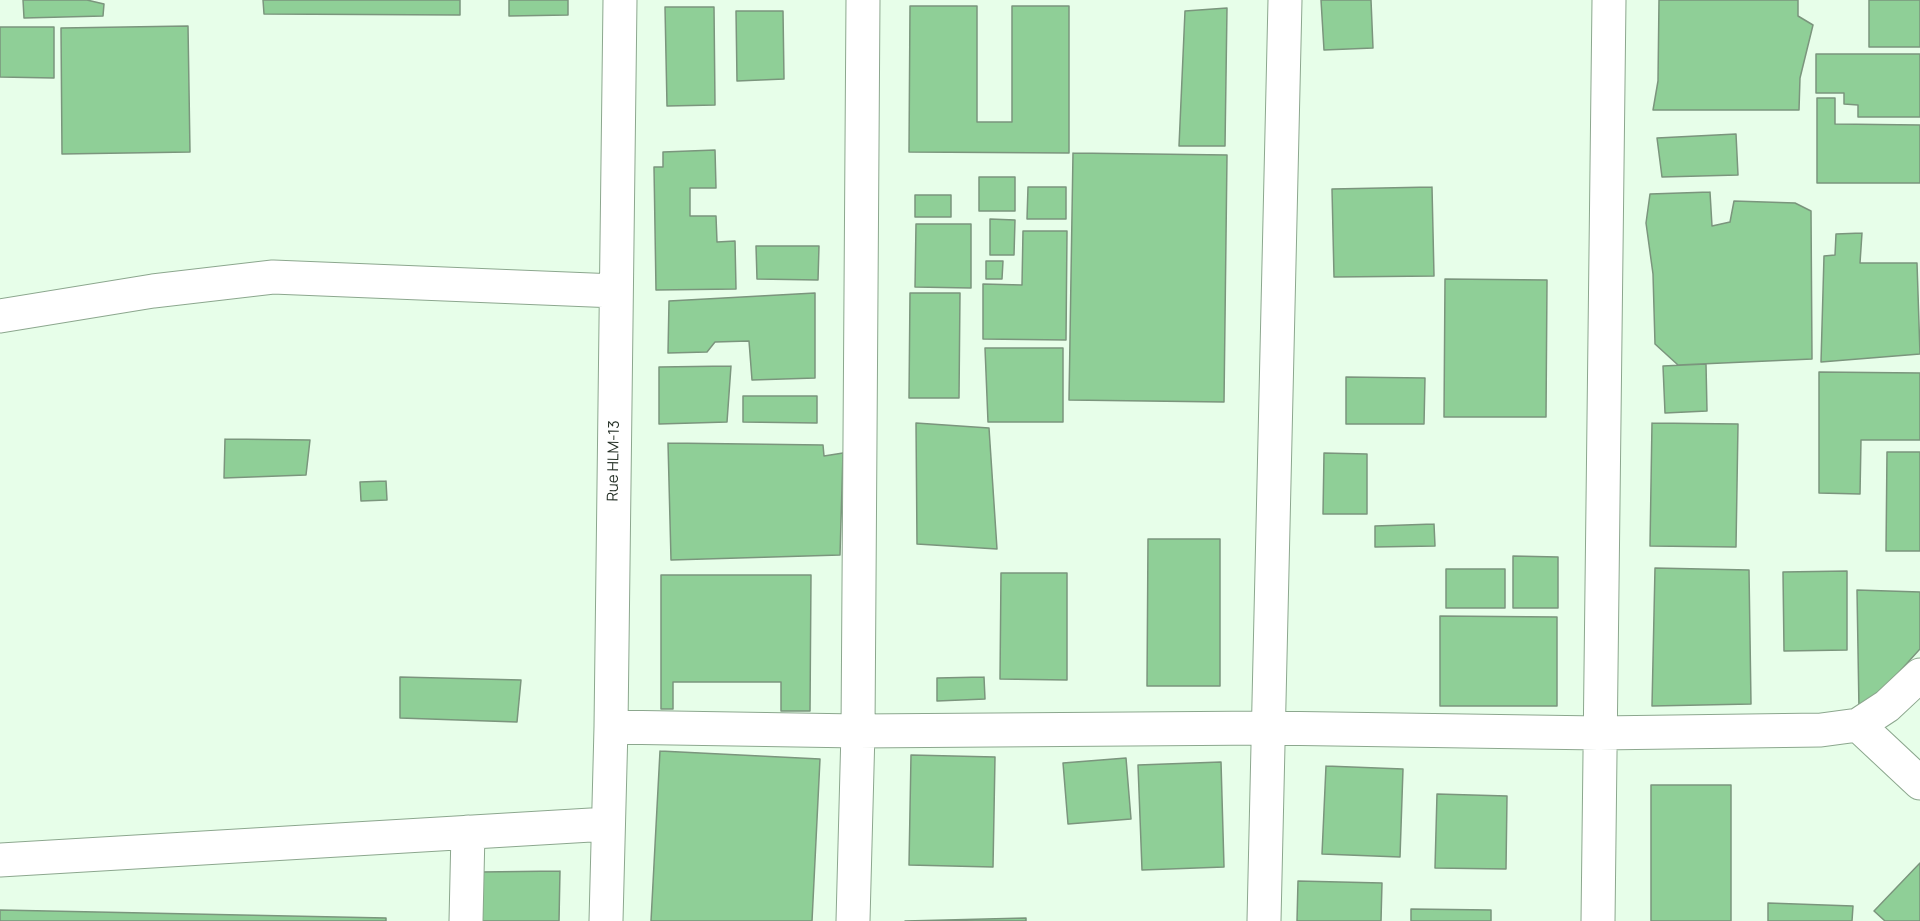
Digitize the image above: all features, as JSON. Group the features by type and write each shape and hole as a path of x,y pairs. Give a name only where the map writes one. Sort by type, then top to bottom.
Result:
{"street":[{"name":"Rue HLM-13","path":"606,921 611,727 620,0"},
{"path":"853,921 858,731 863,0"},
{"path":"1264,921 1285,0"},
{"path":"1598,921 1609,0"},
{"path":"0,316 153,291 273,277 616,291"},
{"path":"611,727 858,731 1267,728 1599,733 1821,730 1858,725 1887,706 1920,675"},
{"path":"1858,725 1920,783"},
{"path":"0,860 608,824"},
{"path":"466,921 468,832"}],"building":[{"path":"23,0 87,0 104,4 103,16 24,18"},
{"path":"263,0 460,0 460,15 264,14"},
{"path":"509,0 568,0 568,15 509,16"},
{"path":"1321,0 1371,0 1373,48 1324,50"},
{"path":"1659,0 1798,0 1798,16 1813,25 1800,78 1799,110 1653,110 1658,81"},
{"path":"1869,0 1920,0 1920,47 1869,47"},
{"path":"910,6 977,6 977,122 1012,122 1012,6 1069,6 1069,153 909,152"},
{"path":"665,7 714,7 715,105 667,106"},
{"path":"1227,8 1225,146 1179,146 1185,11"},
{"path":"736,11 783,11 784,79 737,81"},
{"path":"188,26 190,152 62,154 61,28"},
{"path":"0,27 54,27 54,78 0,77"},
{"path":"1816,54 1920,54 1920,117 1858,117 1858,105 1844,104 1844,93 1816,93"},
{"path":"1817,98 1835,98 1835,124 1920,125 1920,183 1817,183"},
{"path":"1736,134 1738,175 1662,177 1657,138"},
{"path":"715,150 716,188 690,188 690,216 716,216 717,242 735,241 736,289 656,290 654,167 663,167 663,152"},
{"path":"1073,153 1227,155 1224,402 1069,400"},
{"path":"979,177 1015,177 1015,211 979,211"},
{"path":"1028,187 1066,187 1066,219 1027,219"},
{"path":"1432,187 1434,276 1334,277 1332,189"},
{"path":"1710,192 1712,226 1730,222 1734,201 1795,203 1811,211 1812,359 1678,365 1655,344 1653,274 1646,223 1650,194"},
{"path":"915,195 951,195 951,217 915,217"},
{"path":"990,219 1015,220 1014,255 990,255"},
{"path":"916,224 971,224 971,288 915,287"},
{"path":"1023,231 1067,231 1066,340 983,339 983,284 1022,285"},
{"path":"1862,233 1860,263 1917,263 1920,354 1821,362 1824,256 1835,255 1836,234"},
{"path":"756,246 819,246 818,280 757,279"},
{"path":"986,261 1003,261 1002,279 986,279"},
{"path":"1445,279 1547,280 1546,417 1444,417"},
{"path":"815,293 815,378 752,380 749,341 715,342 707,352 668,353 669,301"},
{"path":"910,293 960,293 959,398 909,398"},
{"path":"985,348 1063,348 1063,422 988,422"},
{"path":"1706,364 1707,411 1665,413 1663,366"},
{"path":"731,366 727,422 659,424 659,367"},
{"path":"1819,372 1920,373 1920,440 1861,440 1860,494 1819,493"},
{"path":"1346,377 1425,378 1424,424 1346,424"},
{"path":"743,396 817,396 817,423 743,422"},
{"path":"916,423 989,428 997,549 917,544"},
{"path":"1652,423 1738,424 1736,547 1650,546"},
{"path":"225,439 310,440 306,475 224,478"},
{"path":"668,443 823,445 824,456 843,453 840,555 671,560"},
{"path":"1887,452 1920,452 1920,551 1886,551"},
{"path":"1324,453 1367,454 1367,514 1323,514"},
{"path":"386,481 387,500 361,501 360,482"},
{"path":"1434,524 1435,546 1375,547 1375,526"},
{"path":"1148,539 1220,539 1220,686 1147,686"},
{"path":"1513,556 1558,557 1558,608 1513,608"},
{"path":"1655,568 1749,570 1751,704 1652,706"},
{"path":"1446,569 1505,569 1505,608 1446,608"},
{"path":"1847,571 1847,650 1784,651 1783,572"},
{"path":"1001,573 1067,573 1067,680 1000,679"},
{"path":"661,575 811,575 810,711 781,711 781,682 673,682 673,709 661,709"},
{"path":"1857,590 1920,592 1920,649 1872,702 1859,710"},
{"path":"1440,616 1557,617 1557,706 1440,706"},
{"path":"400,677 521,680 517,722 400,718"},
{"path":"984,677 985,699 937,701 937,678"},
{"path":"660,751 820,759 812,921 651,921"},
{"path":"911,755 995,757 993,867 909,865"},
{"path":"1126,758 1131,819 1068,824 1063,763"},
{"path":"1221,762 1224,867 1142,870 1138,765"},
{"path":"1326,766 1403,769 1400,857 1322,854"},
{"path":"1651,785 1731,785 1731,921 1651,921"},
{"path":"1437,794 1507,796 1506,869 1435,868"},
{"path":"1920,863 1920,921 1885,921 1874,911"},
{"path":"560,871 559,921 480,921 481,872"},
{"path":"1298,881 1382,883 1381,921 1297,921"},
{"path":"1768,903 1853,906 1852,921 1768,921"},
{"path":"1411,909 1491,910 1491,921 1411,921"},
{"path":"0,910 386,918 386,921 0,921"},
{"path":"1026,918 1026,921 905,921"}]}
